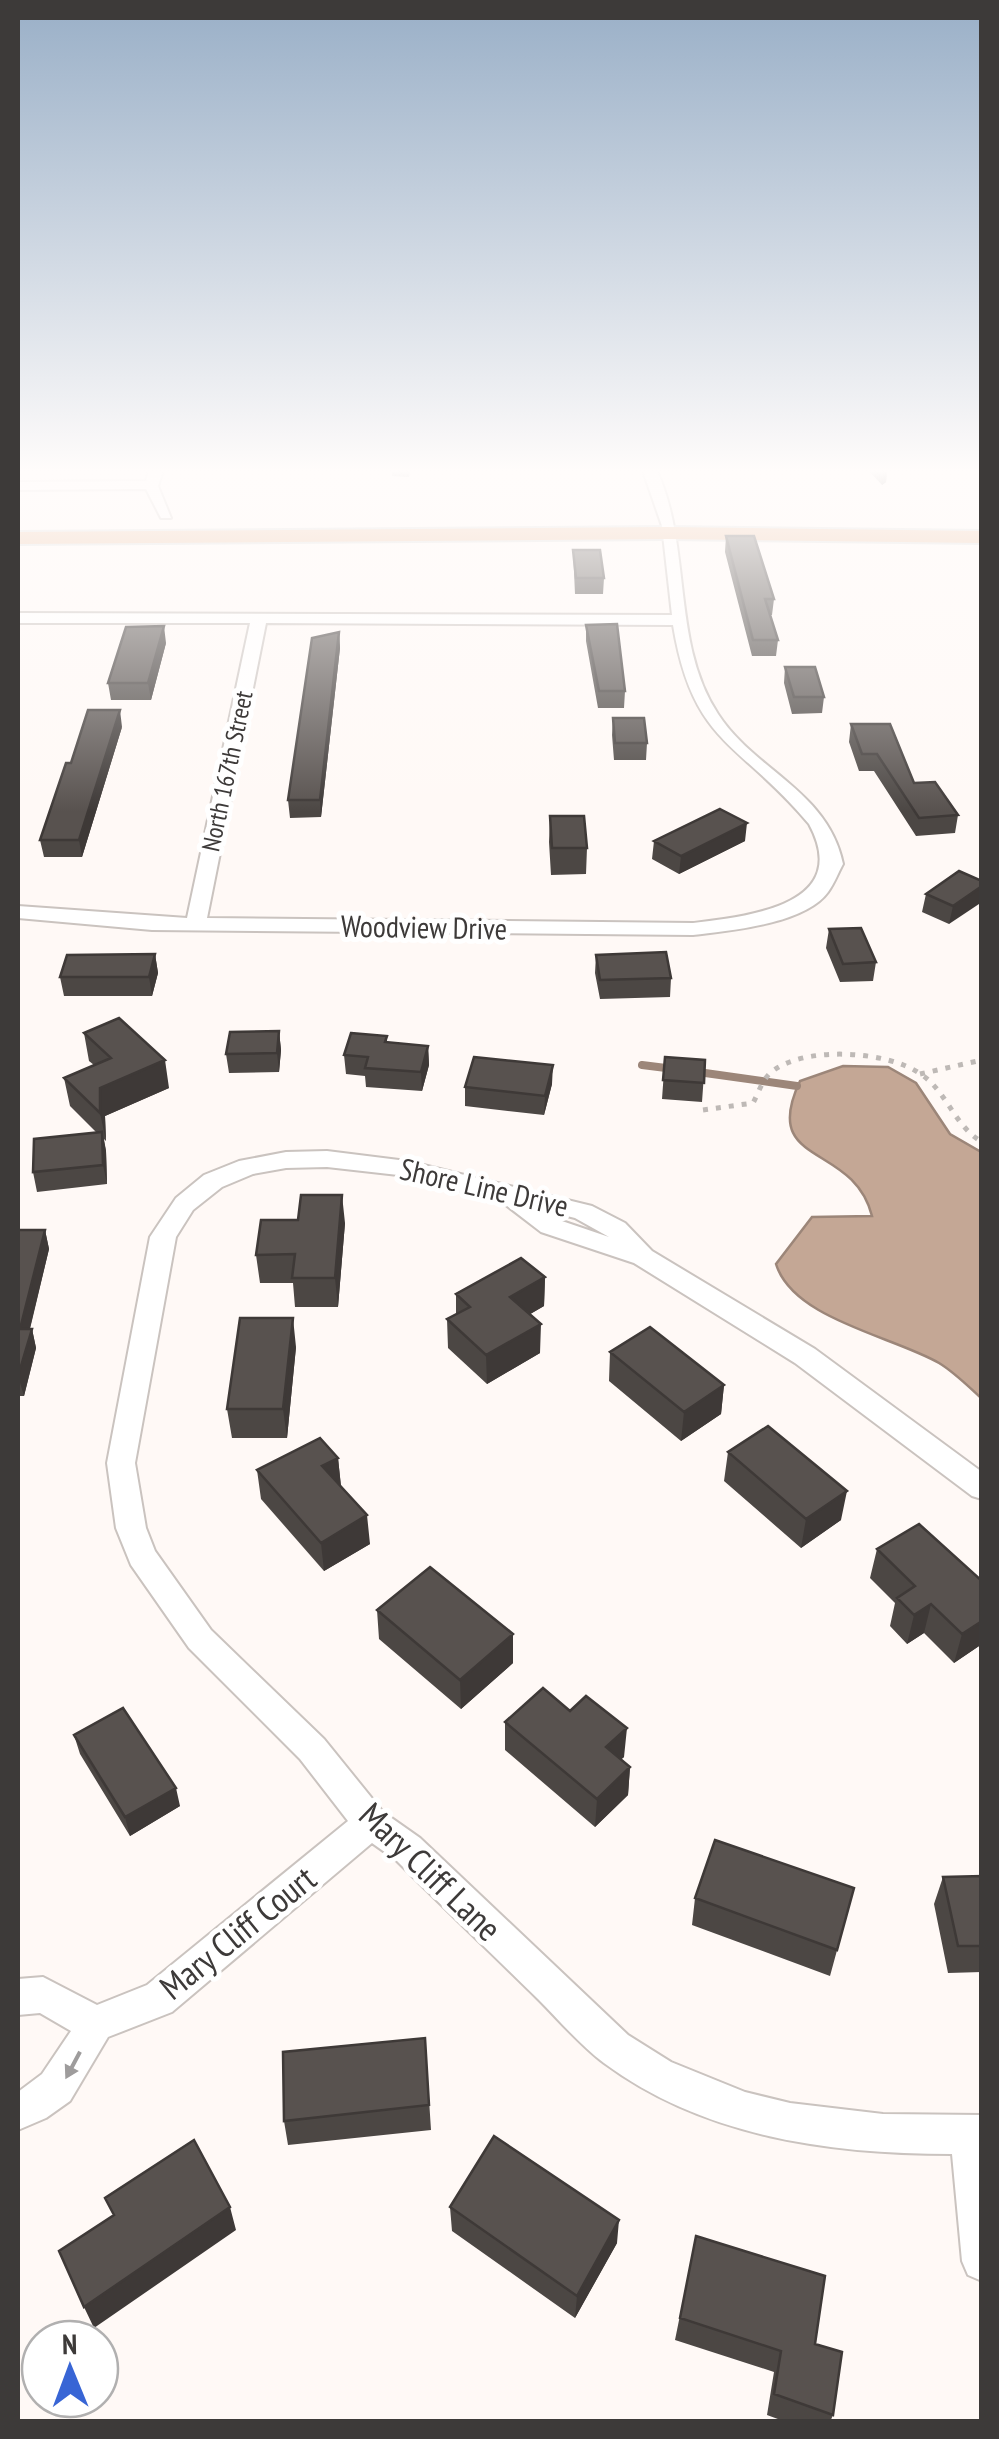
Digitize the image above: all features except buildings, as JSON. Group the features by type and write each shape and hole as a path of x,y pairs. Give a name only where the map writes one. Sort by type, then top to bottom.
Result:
{"street":[{"path":"18,618 679,620 674,585"},
{"name":"North 167th Street","path":"196,924 259,619"},
{"name":"Woodview Drive","path":"18,912 102,923 693,928 775,914 822,887 833,864 826,831 810,812 743,754 710,716 692,677 679,620"},
{"name":"Shore Line Drive","path":"152,1290 162,1237 174,1211 202,1186 262,1162 326,1161 400,1168 510,1196 550,1226 643,1257 805,1356 982,1488"},
{"name":"Mary Cliff Lane","path":"152,1290 122,1463 130,1528 142,1556 200,1639 312,1749 371,1823 408,1849 602,2036 648,2073 724,2109 766,2120 814,2129 976,2135"},
{"name":"Mary Cliff Court","path":"95,2024 159,1999 371,1823"},
{"path":"18,1997 43,1996 95,2024 63,2084 35,2106 18,2111"},
{"path":"976,2135 982,2261"}],"path":[{"path":"703,1110 753,1103 770,1072 784,1065 845,1056 873,1058 920,1074 982,1060"},
{"path":"920,1074 958,1128 982,1142"}],"shaded area":[{"path":"843,1066 888,1067 916,1083 950,1134 981,1152 981,1398 939,1363 846,1324 802,1299 786,1283 776,1264 812,1217 872,1216 862,1192 847,1176 800,1142 791,1128 791,1109 800,1081"}],"waterway":[{"path":"642,1065 674,1069"},
{"path":"698,1072 797,1086"}]}
